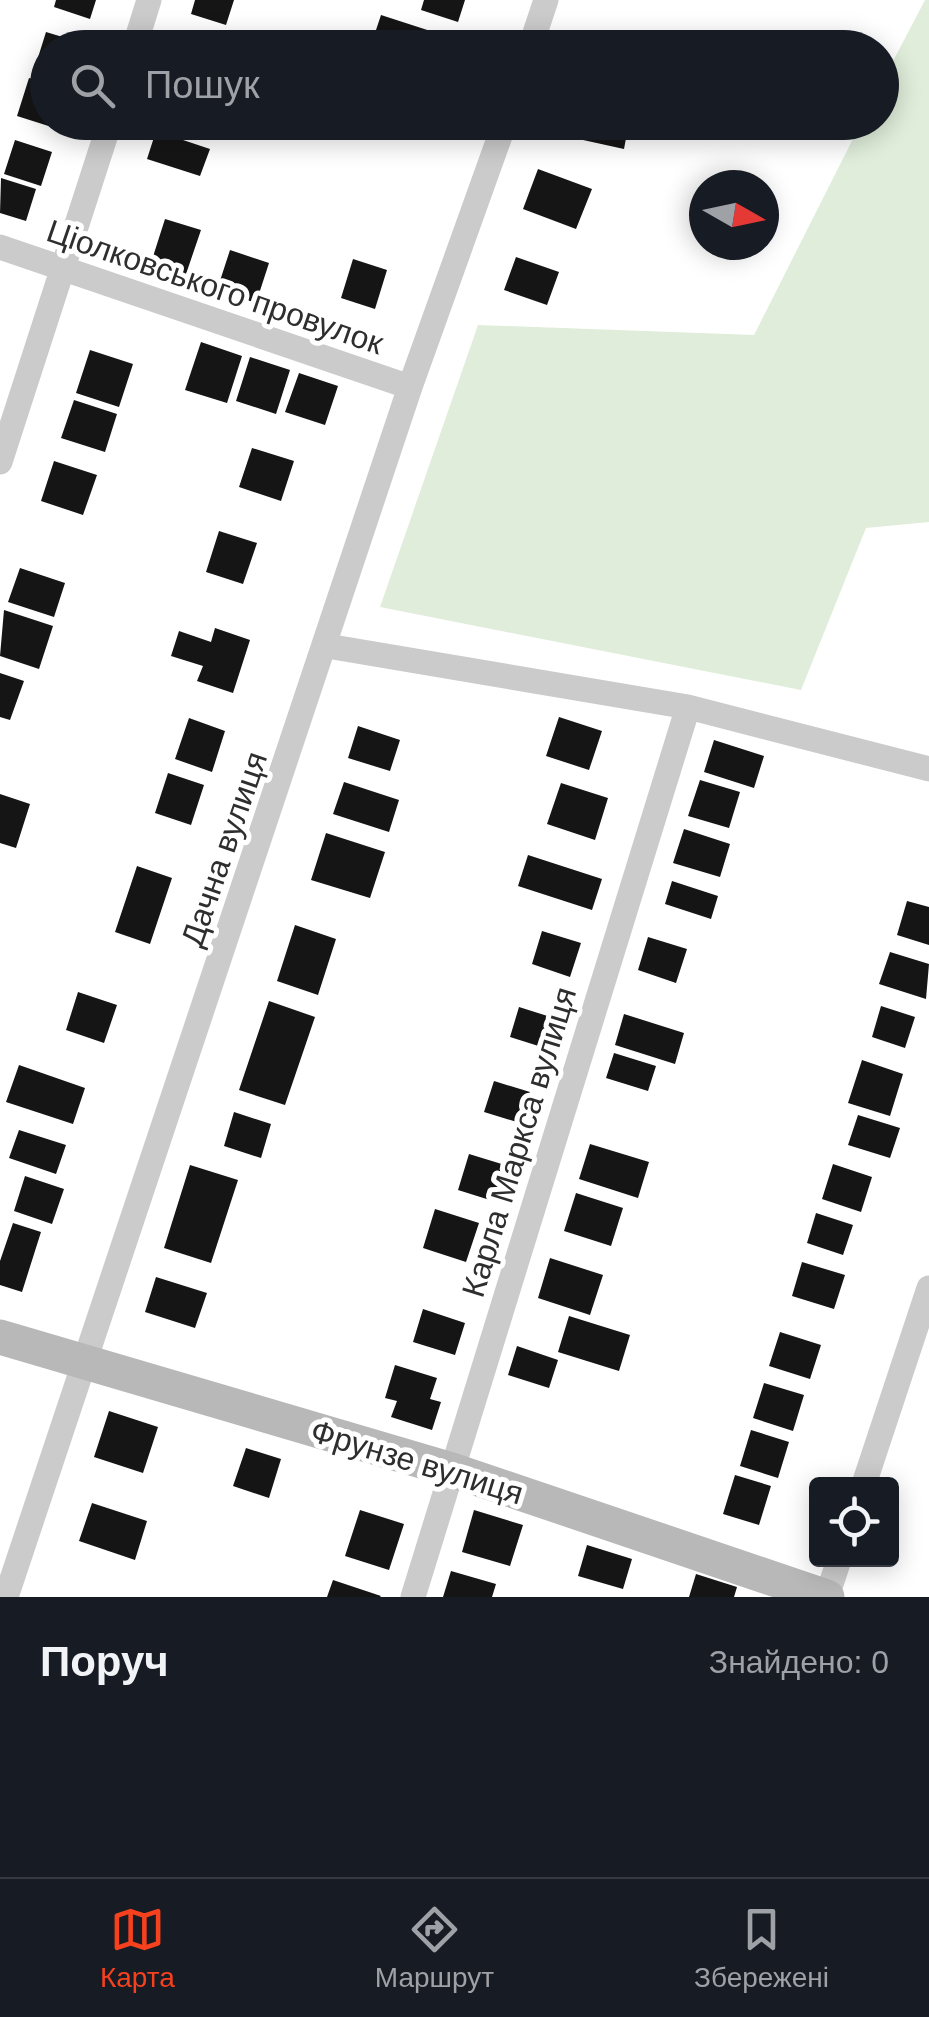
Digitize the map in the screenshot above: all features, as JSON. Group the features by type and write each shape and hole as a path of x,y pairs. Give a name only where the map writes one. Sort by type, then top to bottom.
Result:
{"street":[{"path":"140,30 149,0"},
{"path":"536,30 546,0"},
{"path":"0,462 104,140"},
{"name":"Дачна вулиця","path":"6,1597 327,646 410,387 498,140"},
{"name":"Ціолковського провулок","path":"0,247 62,272 410,387"},
{"path":"327,646 688,706 929,769"},
{"name":"Карла Маркса вулиця","path":"413,1597 688,706"},
{"path":"866,1477 929,1288"},
{"name":"Фрунзе вулиця","path":"0,1336 452,1470 828,1597"},
{"path":"828,1597 837,1567"}],"green space":[{"path":"925,0 929,0 929,522 866,528 801,690 380,607 478,325 754,335 852,140 899,140 899,50"}],"building":[{"path":"56,0 96,0 90,19 54,7"},
{"path":"195,0 234,0 226,25 191,14"},
{"path":"424,0 465,0 458,22 421,10"},
{"path":"381,15 427,30 376,30"},
{"path":"29,78 30,78 30,120 17,116"},
{"path":"15,140 52,152 41,186 4,174"},
{"path":"153,140 183,140 210,149 200,176 147,159"},
{"path":"583,140 626,140 624,149"},
{"path":"538,169 592,189 576,229 523,209"},
{"path":"1,178 36,189 26,221 0,213"},
{"path":"165,219 201,230 185,277 150,266"},
{"path":"230,250 269,263 256,303 217,290"},
{"path":"516,257 559,272 547,305 504,290"},
{"path":"353,259 387,270 375,309 341,298"},
{"path":"201,342 242,356 227,403 185,390"},
{"path":"90,350 133,364 119,407 76,393"},
{"path":"250,357 290,370 276,414 236,401"},
{"path":"299,373 338,386 325,425 285,412"},
{"path":"74,400 117,414 105,452 61,438"},
{"path":"252,448 294,461 281,501 239,487"},
{"path":"54,461 97,475 83,515 41,501"},
{"path":"219,531 257,543 243,584 206,572"},
{"path":"20,568 65,583 54,617 8,602"},
{"path":"4,610 53,626 39,669 0,656"},
{"path":"215,628 250,640 233,693 197,681 203,666 171,656 179,631 211,642"},
{"path":"0,673 24,681 10,720 0,717"},
{"path":"559,717 602,731 589,770 546,756"},
{"path":"189,718 225,731 212,772 175,759"},
{"path":"358,726 400,740 390,771 348,758"},
{"path":"714,740 764,756 754,788 704,772"},
{"path":"168,773 204,785 191,825 155,813"},
{"path":"700,780 740,792 729,828 688,816"},
{"path":"344,782 399,800 389,832 333,814"},
{"path":"561,783 608,798 595,840 547,824"},
{"path":"0,794 30,804 16,848 0,843"},
{"path":"684,829 730,844 720,877 673,863"},
{"path":"326,833 385,852 370,898 311,880"},
{"path":"528,855 602,879 592,910 518,886"},
{"path":"137,866 172,878 150,944 115,932"},
{"path":"672,881 718,896 711,919 665,904"},
{"path":"907,901 929,907 929,945 897,935"},
{"path":"295,925 336,939 318,995 277,981"},
{"path":"542,931 581,943 570,977 532,964"},
{"path":"648,937 687,949 676,983 638,970"},
{"path":"890,952 929,964 926,999 879,984"},
{"path":"78,992 117,1005 104,1043 66,1030"},
{"path":"269,1001 315,1017 285,1105 239,1090"},
{"path":"881,1006 915,1017 905,1048 872,1037"},
{"path":"519,1007 557,1019 548,1049 510,1037"},
{"path":"624,1014 684,1033 675,1064 615,1045"},
{"path":"614,1053 656,1066 648,1091 606,1078"},
{"path":"862,1060 903,1074 890,1116 848,1103"},
{"path":"19,1065 85,1088 73,1124 6,1102"},
{"path":"494,1081 530,1092 520,1123 484,1112"},
{"path":"234,1112 271,1124 261,1158 224,1146"},
{"path":"858,1115 900,1128 890,1158 848,1145"},
{"path":"19,1130 66,1145 56,1174 9,1158"},
{"path":"590,1144 649,1162 638,1198 579,1179"},
{"path":"469,1154 505,1165 493,1201 458,1190"},
{"path":"833,1164 872,1177 861,1212 822,1199"},
{"path":"190,1165 238,1180 211,1263 164,1248"},
{"path":"25,1176 64,1189 52,1224 14,1211"},
{"path":"576,1193 623,1208 611,1246 564,1231"},
{"path":"435,1209 479,1223 466,1262 423,1248"},
{"path":"816,1213 853,1225 843,1255 807,1243"},
{"path":"13,1223 41,1232 22,1292 0,1285 0,1261"},
{"path":"550,1258 603,1275 590,1315 538,1298"},
{"path":"802,1262 845,1275 834,1309 792,1296"},
{"path":"156,1277 207,1293 195,1328 145,1312"},
{"path":"423,1309 465,1323 455,1355 413,1342"},
{"path":"569,1316 630,1335 619,1371 558,1352"},
{"path":"780,1332 821,1345 810,1379 769,1366"},
{"path":"517,1346 558,1360 549,1388 508,1375"},
{"path":"395,1365 437,1378 430,1399 441,1402 432,1430 391,1417 397,1401 385,1398"},
{"path":"764,1383 804,1395 793,1431 753,1418"},
{"path":"109,1411 158,1427 143,1473 94,1457"},
{"path":"751,1430 789,1442 778,1478 740,1466"},
{"path":"246,1448 281,1459 269,1498 233,1486"},
{"path":"735,1475 771,1486 759,1525 723,1514"},
{"path":"92,1503 147,1521 135,1560 79,1541"},
{"path":"360,1510 404,1524 389,1570 345,1556"},
{"path":"474,1510 523,1525 510,1566 462,1552"},
{"path":"587,1545 632,1559 623,1589 578,1576"},
{"path":"451,1571 496,1584 492,1597 443,1597"},
{"path":"696,1574 737,1587 734,1597 689,1597"},
{"path":"333,1580 381,1596 327,1597"}]}
